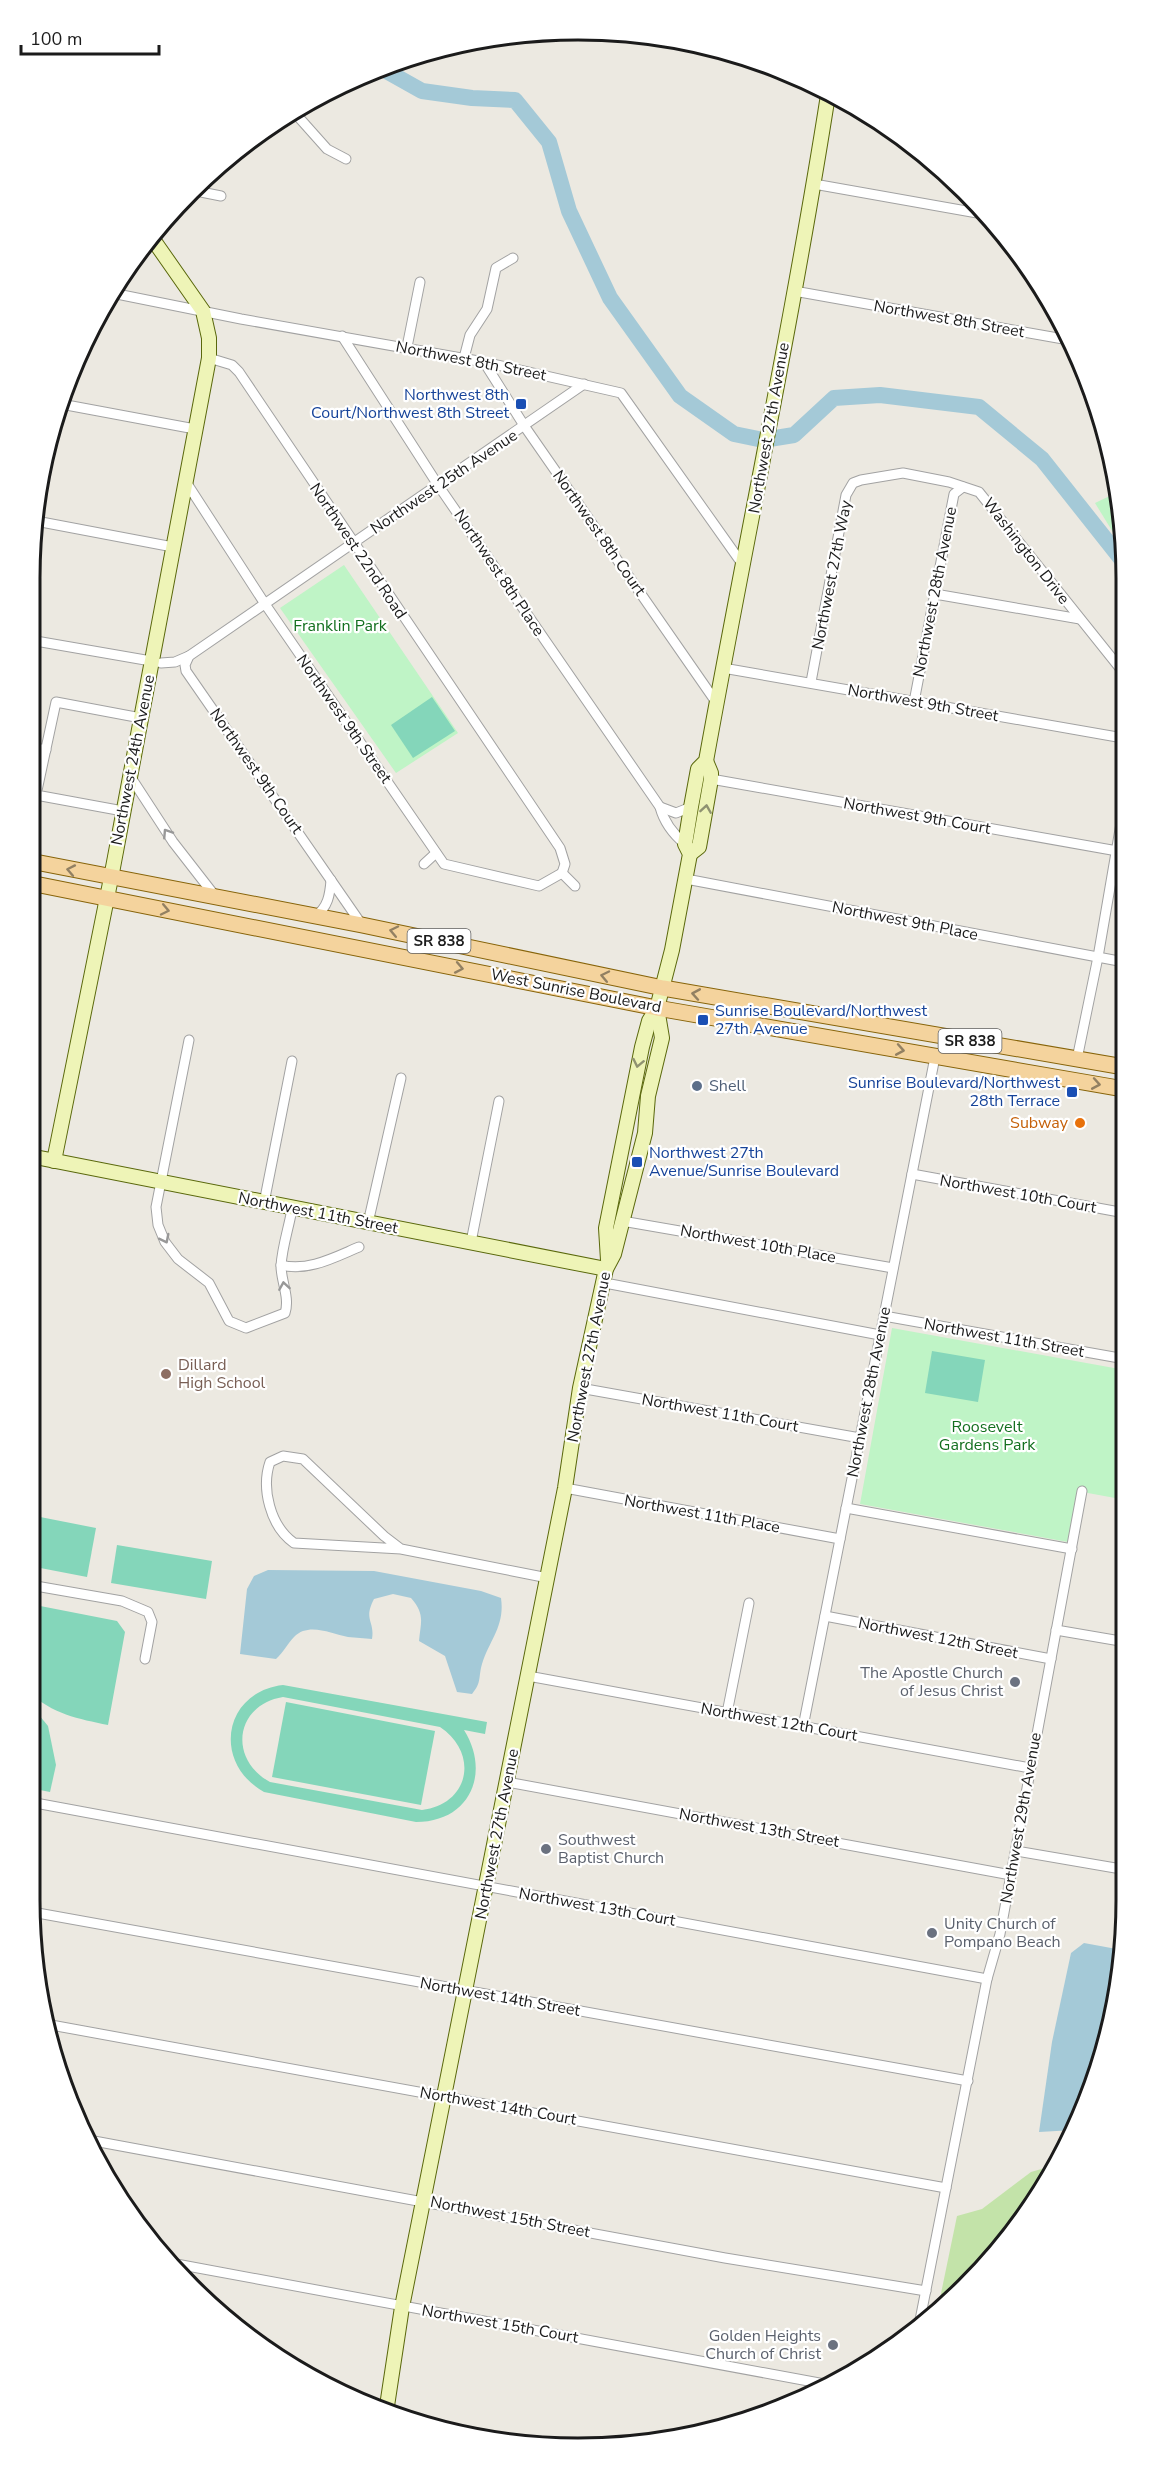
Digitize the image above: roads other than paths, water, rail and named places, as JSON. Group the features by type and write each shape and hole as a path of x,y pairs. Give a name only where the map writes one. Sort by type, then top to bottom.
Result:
{"main road":[{"name":"West Sunrise Boulevard","path":"40,863 362,925 663,988 1116,1066"},
{"name":"West Sunrise Boulevard","path":"40,885 657,1008 1116,1088"},
{"path":"935,1057 940,1052 958,1048 1026,1060 1047,1054"}],"street":[{"name":"Northwest 27th Avenue","path":"688,849 699,847 711,779 706,761 716,702 814,184 827,102"},
{"path":"300,119 327,149 346,159"},
{"path":"814,184 972,212"},
{"path":"204,193 221,196"},
{"path":"157,245 204,311 209,338 209,358"},
{"path":"464,358 470,335 487,309 496,268 513,258"},
{"path":"408,347 420,282"},
{"name":"Northwest 8th Street","path":"794,291 1060,338"},
{"name":"Northwest 8th Street","path":"122,295 464,358 621,393 743,565"},
{"name":"Northwest 8th Place","path":"342,336 438,485 660,807 662,817 688,849"},
{"name":"Northwest 24th Avenue","path":"54,1161 141,718 156,662 173,547 209,358"},
{"name":"Northwest 22nd Road","path":"209,358 232,365 239,372 560,848 565,864 562,873"},
{"name":"Northwest 8th Court","path":"484,362 525,427 716,702"},
{"name":"Northwest 25th Avenue","path":"187,663 265,604 525,427 584,384"},
{"path":"69,406 195,429"},
{"name":"Washington Drive","path":"903,473 949,482 979,492 1116,663"},
{"name":"Northwest 27th Way","path":"811,682 846,495 853,483 903,473"},
{"name":"Northwest 9th Street","path":"186,482 265,604 444,864 539,886 562,873"},
{"name":"Northwest 28th Avenue","path":"914,702 954,494 963,487"},
{"path":"44,522 173,547"},
{"path":"935,594 1080,619"},
{"path":"40,642 156,662 187,663"},
{"path":"156,662 187,663"},
{"name":"Northwest 9th Court","path":"187,663 362,925"},
{"name":"Northwest 9th Street","path":"723,668 1116,737"},
{"path":"40,777 56,702 141,718"},
{"path":"40,749 46,750"},
{"name":"Northwest 27th Avenue","path":"606,1272 607,1219 642,1047 649,1021 657,1008 663,988 686,879 691,807 698,769 706,761"},
{"path":"130,776 173,842 215,896"},
{"name":"Northwest 9th Court","path":"711,779 1116,850"},
{"path":"40,796 123,811"},
{"path":"660,807 676,813 691,807"},
{"path":"424,864 436,853"},
{"path":"1077,1059 1116,870"},
{"path":"562,873 574,886"},
{"name":"Northwest 9th Place","path":"686,879 1116,960"},
{"path":"315,916 323,911 330,893 331,880"},
{"name":"Northwest 27th Avenue","path":"386,2402 402,2307 548,1578 565,1488 580,1388 606,1272 614,1254 645,1133 648,1096 662,1038 657,1008"},
{"path":"189,1040 156,1207 165,1242 178,1259 208,1283 225,1316 235,1325 246,1328 285,1313 287,1302 283,1289 281,1265 292,1209"},
{"name":"Northwest 28th Avenue","path":"803,1727 935,1057"},
{"path":"264,1203 292,1061"},
{"path":"368,1223 401,1078"},
{"path":"471,1242 500,1101"},
{"name":"Northwest 11th Street","path":"40,1158 292,1209 471,1242 880,1335"},
{"name":"Northwest 10th Court","path":"912,1174 1116,1211"},
{"name":"Northwest 10th Place","path":"622,1221 893,1268"},
{"path":"281,1265 294,1269 309,1266 359,1247"},
{"name":"Northwest 11th Street","path":"884,1316 1116,1357"},
{"name":"Northwest 11th Court","path":"580,1388 860,1438"},
{"path":"401,1549 384,1536 303,1459 283,1456 270,1462 265,1477 269,1502 283,1535 294,1543 401,1549 548,1578"},
{"name":"Northwest 11th Place","path":"565,1488 840,1539"},
{"name":"Northwest 29th Avenue","path":"921,2313 987,1979 1000,1934 1082,1491"},
{"path":"846,1508 1072,1549"},
{"path":"40,1587 136,1605 148,1612 152,1622 145,1659"},
{"path":"727,1713 749,1603"},
{"name":"Northwest 12th Street","path":"825,1616 1051,1659"},
{"path":"1056,1630 1116,1640"},
{"name":"Northwest 12th Court","path":"528,1676 1030,1768"},
{"name":"Northwest 13th Street","path":"507,1782 1011,1875"},
{"name":"Northwest 13th Court","path":"40,1804 987,1979"},
{"path":"1016,1851 1116,1869"},
{"name":"Northwest 14th Street","path":"41,1914 968,2081"},
{"name":"Northwest 14th Court","path":"56,2026 946,2188"},
{"name":"Northwest 15th Street","path":"99,2142 725,2258 926,2291"},
{"name":"Northwest 15th Court","path":"185,2266 815,2382"}],"water":[{"path":"268,1570 374,1571 481,1591 501,1598 499,1625 485,1655 477,1686 472,1694 457,1692 445,1656 419,1641 421,1618 415,1604 411,1598 393,1594 374,1599 369,1612 372,1639 348,1637 320,1630 306,1630 294,1637 276,1659 240,1654 247,1589 254,1576"},
{"path":"1084,1943 1114,1948 1106,2004 1088,2072 1064,2131 1039,2132 1052,2042 1071,1953"}],"waterway":[{"path":"392,74 422,91 472,98 515,100 549,142 569,211 610,298 680,396 734,434 763,440 794,435 834,398 880,395 979,407 1042,459 1115,551"}],"place":[{"name":"Northwest 8th Court/Northwest 8th Street","path":"521,404"},
{"name":"Sunrise Boulevard/Northwest 27th Avenue","path":"703,1020"},
{"name":"Shell","path":"697,1086"},
{"name":"Sunrise Boulevard/Northwest 28th Terrace","path":"1072,1092"},
{"name":"Subway","path":"1080,1123"},
{"name":"Northwest 27th Avenue/Sunrise Boulevard","path":"637,1162"},
{"name":"Dillard High School","path":"166,1374"},
{"name":"The Apostle Church of Jesus Christ","path":"1015,1682"},
{"name":"Southwest Baptist Church","path":"546,1849"},
{"name":"Unity Church of Pompano Beach","path":"932,1933"},
{"name":"Golden Heights Church of Christ","path":"833,2345"}],"park label":[{"name":"Franklin Park","path":"340,626"},
{"name":"Roosevelt Gardens Park","path":"987,1436"}]}
